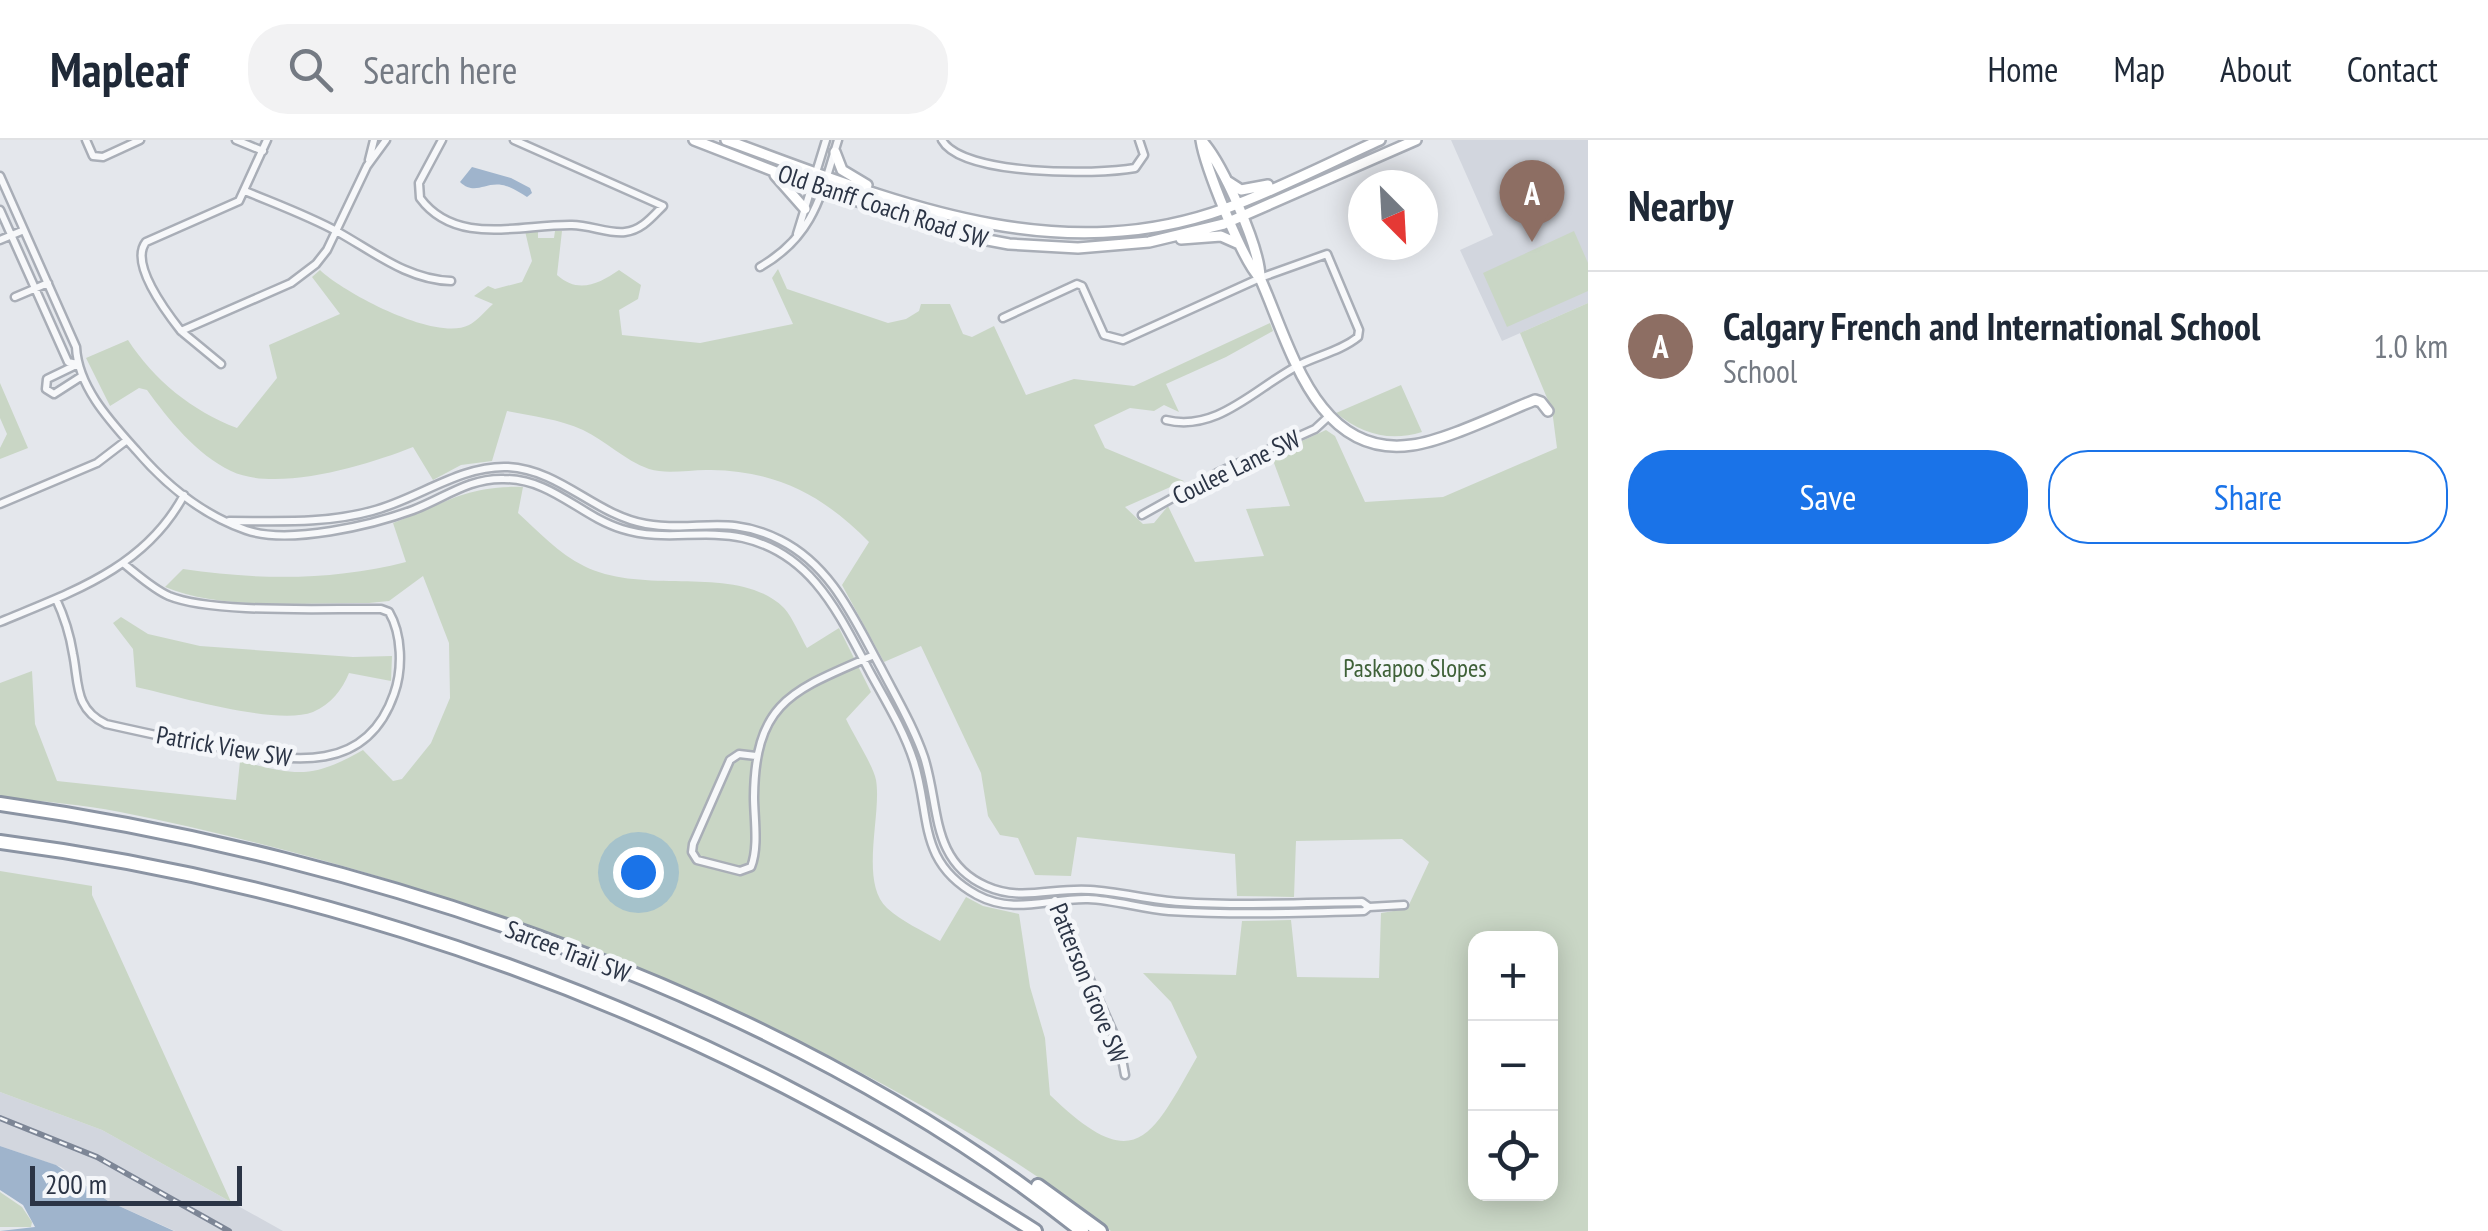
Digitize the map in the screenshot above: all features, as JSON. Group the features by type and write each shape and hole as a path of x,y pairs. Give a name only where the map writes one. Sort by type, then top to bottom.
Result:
{"highway":[{"name":"Sarcee Trail SW","path":"0,804 117,824 342,875 496,924 645,981 750,1027 928,1121 1082,1231"},
{"name":"Sarcee Trail SW","path":"0,842 260,892 356,918 527,974 785,1086 909,1154 1035,1231"},
{"path":"928,1121 1001,1162 1100,1231"}],"main road":[{"name":"Old Banff Coach Road SW","path":"694,140 818,188 961,235 1008,244 1078,248 1149,242 1237,219 1416,140"},
{"name":"Old Banff Coach Road SW","path":"726,140 970,222 1045,233 1146,228 1231,207 1380,140"},
{"path":"1201,140 1224,176 1231,207"},
{"path":"1201,140 1204,157 1259,260 1260,278"},
{"path":"834,152 846,173 891,198"},
{"path":"770,170 805,209"},
{"path":"1224,176 1235,188 1247,190 1299,176"},
{"path":"1237,219 1240,244 1260,278 1311,394 1328,417 1352,433 1384,446 1412,445 1535,400 1548,411"},
{"path":"1149,242 1221,236 1240,244"}],"street":[{"path":"86,140 93,156 100,158 140,140"},
{"path":"236,140 262,151"},
{"path":"221,364 181,331 150,282 140,260 140,249 146,242 237,202 268,140"},
{"path":"368,166 374,140"},
{"path":"181,331 299,278 322,258 368,166 386,140"},
{"path":"442,140 419,183 420,198 444,217 472,230 576,224 624,232 642,226 663,206 514,140"},
{"path":"760,267 788,248 809,224 826,140"},
{"path":"822,174 838,140"},
{"path":"942,140 952,150 999,164 1091,173 1137,166 1144,155 1138,140"},
{"path":"0,176 76,347 82,376 145,461 206,511 248,531 264,534 334,531 417,508 473,482 508,478 534,483 612,526 653,537 731,536 757,542 785,555 828,595 900,727 915,766 926,832 944,866 966,888 988,900 1016,906 1089,899 1148,909 1232,914 1364,911 1368,907 1404,905"},
{"path":"796,238 805,209 818,188"},
{"path":"246,190 337,231 421,276 451,281"},
{"path":"0,210 68,362 77,364"},
{"path":"0,240 24,230"},
{"path":"1003,318 1077,284 1082,286 1104,335 1123,340 1260,278 1326,254 1359,330 1358,337 1298,366 1252,398 1200,421 1183,424 1166,420"},
{"path":"15,297 48,283"},
{"path":"77,364 48,379 46,389 54,394 82,376"},
{"name":"Coulee Lane SW","path":"1142,514 1219,472 1315,429 1328,417"},
{"path":"0,504 97,462 127,440"},
{"path":"228,521 300,522 346,517 402,502 460,474 498,467 542,474 614,514 654,525 736,525 766,533 816,564 835,586 910,722 926,763 938,833 952,860 974,880 998,892 1024,895 1092,890 1146,899 1232,904 1362,902 1368,907"},
{"path":"0,622 96,581 124,564 164,526 184,495"},
{"path":"653,537 654,525"},
{"path":"785,555 791,545"},
{"name":"Patrick View SW","path":"56,598 74,654 78,694 88,713 106,724 248,753 312,760 354,745 376,727 388,708 400,663 395,626 388,612 230,606 187,600 168,595 124,564"},
{"path":"756,756 739,754 730,760 693,844 697,860 744,871 754,862 756,756 772,717 793,694 813,680 874,655"},
{"path":"915,766 926,763"},
{"path":"944,866 952,860"},
{"name":"Patterson Grove SW","path":"1053,892 1120,1048 1126,1075"},
{"path":"1232,904 1232,914"}],"shaded area":[{"path":"1451,140 1588,140 1588,303 1502,341 1460,250 1493,235"},
{"path":"0,1092 102,1130 283,1231 175,1231 108,1201 61,1167 0,1146"}],"green space":[{"name":"Paskapoo Slopes","path":"525,231 538,231 538,238 554,238 555,231 562,231 557,275 565,281 588,285 619,270 641,285 638,299 619,310 622,335 700,343 793,324 772,278 778,269 787,289 888,323 906,319 919,311 921,304 950,304 963,334 972,337 994,326 1026,395 1074,379 1134,386 1270,323 1273,331 1166,384 1179,412 1164,405 1154,411 1130,408 1094,425 1105,448 1184,481 1125,507 1143,524 1154,523 1168,506 1195,562 1264,556 1246,509 1290,506 1271,455 1326,430 1335,436 1365,502 1443,497 1557,448 1552,410 1520,333 1588,303 1588,1231 1111,1231 1012,1160 871,1078 750,1017 575,943 396,882 213,832 120,812 0,796 0,683 32,671 35,724 57,781 236,800 240,761 303,772 329,766 363,750 393,781 402,779 431,743 450,698 449,643 423,576 389,601 369,603 239,602 188,595 165,587 183,569 295,577 350,573 406,562 393,523 470,493 523,487 518,513 557,549 584,566 608,575 742,586 764,594 784,608 807,648 839,628 871,692 846,719 876,780 873,865 879,896 905,922 940,941 966,897 983,906 1019,914 1030,987 1045,1038 1050,1095 1102,1135 1121,1141 1138,1138 1152,1127 1197,1057 1171,1002 1143,973 1236,975 1242,921 1291,920 1297,977 1379,978 1381,913 1407,909 1429,862 1402,839 1296,841 1294,897 1237,896 1235,854 1077,837 1071,876 1035,875 1018,838 1000,835 988,816 981,773 921,646 884,662 842,585 869,542 835,511 798,489 735,471 649,469 574,426 507,411 492,461 461,465 433,480 413,447 322,474 250,477 206,456 147,390 139,388 110,406 86,358 128,340 175,393 237,428 277,378 269,345 340,314 312,277 320,270 369,302 435,327 469,325 493,304 474,296 488,286 495,289 522,282 532,261"},
{"path":"1574,231 1588,263 1588,291 1507,327 1483,273"},
{"path":"0,383 28,448 0,459 7,434 0,418"},
{"path":"1401,385 1422,432 1376,434 1336,413"},
{"path":"121,617 148,634 200,646 353,657 392,656 391,681 349,673 325,705 296,715 252,713 200,703 136,687 133,649 113,623"},
{"path":"0,871 92,886 92,895 231,1202 102,1130 0,1092"},
{"path":"0,1192 22,1207 31,1227 0,1227"}],"water":[{"path":"472,167 511,178 532,193 527,197 502,185 465,186 460,182"},
{"path":"0,1146 56,1165 108,1201 174,1231 0,1231 35,1227 23,1205 0,1190"}],"railway":[{"path":"0,1118 97,1157 229,1231"}],"place":[{"name":"Calgary French and International School","path":"1532,242"}]}
